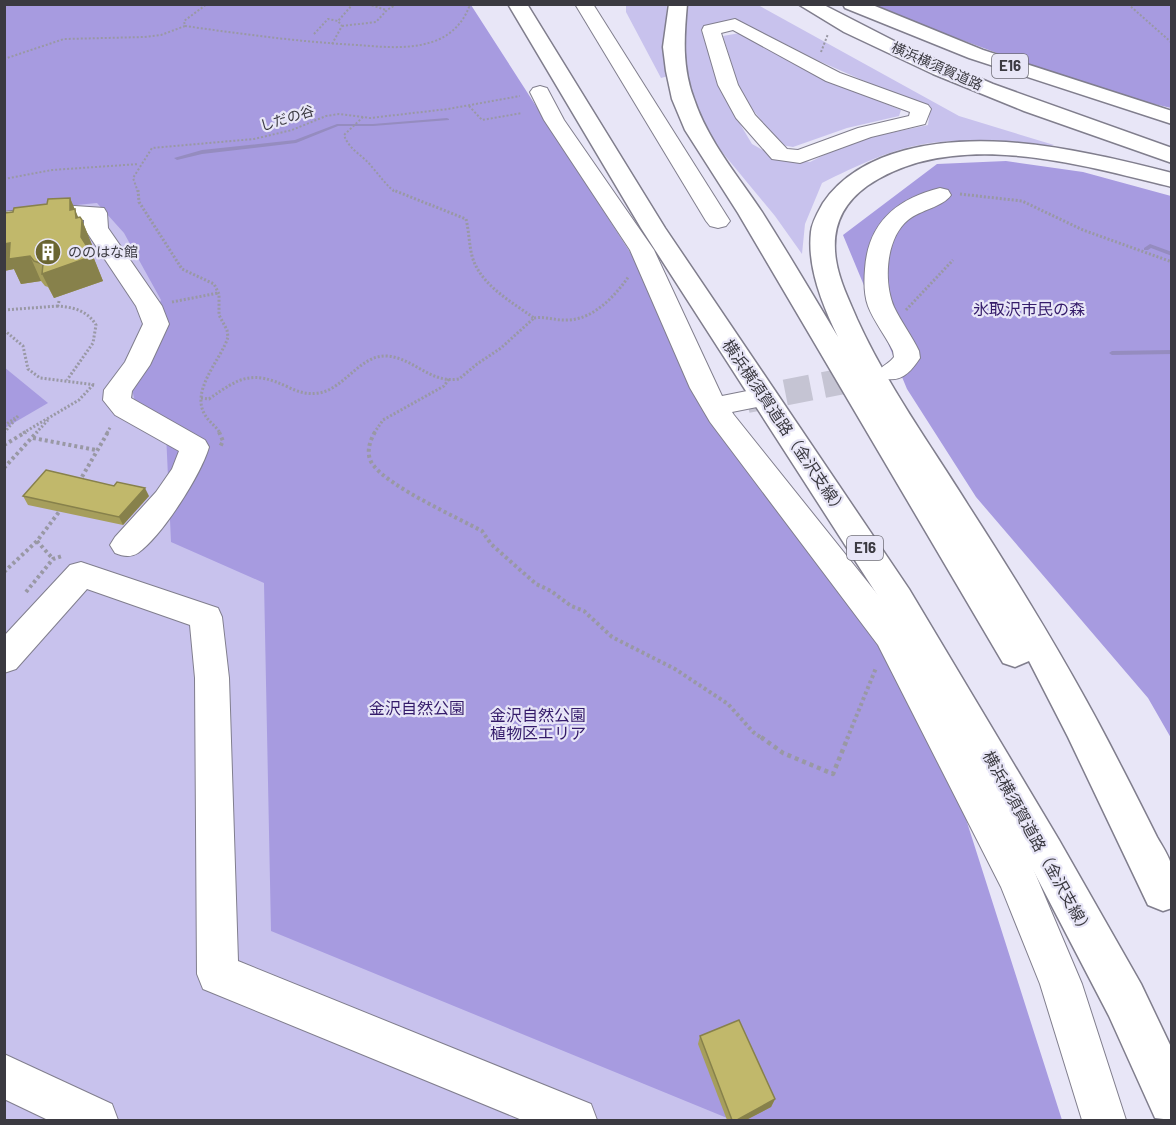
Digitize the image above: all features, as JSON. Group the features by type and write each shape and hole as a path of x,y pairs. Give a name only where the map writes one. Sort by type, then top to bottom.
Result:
{"highway":[{"path":"678,4 673,47 675,71 683,99 696,130 750,213 943,537 1167,898"},
{"name":"横浜横須賀道路","path":"807,4 896,49 963,79 1045,112 1172,156"},
{"name":"横浜横須賀道路","path":"852,4 965,50 1049,80 1172,118"},
{"name":"E16","path":"881,4 954,35 1049,80"},
{"name":"横浜横須賀道路（金沢支線）","path":"519,8 653,228 897,597 1045,853 1125,1000 1172,1101"},
{"path":"1167,898 1053,672 858,353 827,276 821,252 822,233 838,198 858,180 880,167 900,159 928,153 960,149 1011,149 1086,159 1172,180"}],"lane":[{"path":"584,4 718,221"},
{"path":"735,24 833,77 921,109 918,120 865,132 800,156 780,154 746,118 728,85 711,30 735,24"},
{"path":"531,103 554,120 642,250 704,388 724,422 858,591 890,635 1018,879 1061,984 1104,1120"},
{"path":"891,372 900,368 908,358 881,305 877,261 884,232 899,215 919,203 940,195"},
{"path":"4,219 60,212 96,213 96,228 149,306 156,324 137,365 118,390 117,400 125,408 195,447 192,461 148,523 126,545"},
{"path":"716,406 747,400"},
{"path":"4,659 81,574 206,617 212,678 218,974 575,1120"},
{"path":"4,1076 96,1120"}],"path":[{"path":"185,26 184,21 207,4"},
{"path":"338,21 353,4"},
{"path":"368,4 387,10"},
{"path":"342,26 376,22 387,10 397,4"},
{"path":"4,59 64,39 144,37 161,35 185,26 332,44 408,47 433,42 458,28 466,17 469,7 467,4"},
{"path":"1128,4 1172,43"},
{"path":"314,34 328,20 338,21 342,26"},
{"path":"332,44 342,26"},
{"path":"468,105 482,120 531,103"},
{"name":"しだの谷","path":"140,164 152,148 254,139 292,130 326,116 339,114 362,118 468,105 531,103"},
{"path":"362,118 344,135 347,144 372,165 378,177 395,192 466,219 470,232 472,258 488,284 534,318"},
{"path":"140,164 133,178 139,193 139,202 174,260 182,269 214,284 219,292 220,314 229,334 215,369 204,384 201,398 209,399 237,381 252,376 273,378 294,392 306,395 328,392 374,358 386,355 404,360 421,373 454,381 465,377 476,365 504,347 520,326 534,318 540,316 569,321 596,310 613,299 628,278 642,250"},
{"path":"4,179 52,170 140,164"},
{"path":"940,195 993,197 1022,201 1083,230 1172,262"},
{"path":"892,324 953,260"},
{"path":"152,315 169,302 219,292"},
{"path":"4,310 58,304 90,314 98,324 99,331 91,347 67,380"},
{"path":"4,330 23,346 28,369 40,378 95,383"},
{"path":"449,379 435,391 383,420 370,440 368,453 373,466 397,485 482,531 491,544 536,584 551,591 571,606 584,611 612,637 675,669 728,704 753,732 783,753 833,774 890,635"},
{"path":"95,383 99,394"},
{"path":"4,445 79,400 95,383"},
{"path":"4,426 18,416 4,433"},
{"path":"4,468 50,417"},
{"path":"74,490 111,425"},
{"path":"32,438 97,450"},
{"path":"4,572 37,541 68,499"},
{"path":"37,541 53,559"}],"green space":[{"name":"金沢自然公園","path":"5,5 953,1120 5,1120"},
{"name":"金沢自然公園","path":"5,5 471,5 666,308 943,747 1062,1120 732,1120 271,931 264,583 171,542 166,433 136,407 128,370 161,300 124,233 97,203 5,212"},
{"path":"626,5 667,5 664,53 668,76 661,78 626,12"},
{"path":"687,5 758,5 959,116 1054,145 1043,148 973,141 931,143 889,153 861,164 822,183 805,224 802,254 775,216 698,123 687,88 681,36","holes":["739,21 819,61 930,110 928,125 852,141 810,162 773,156 752,144 721,92 701,29"]},
{"path":"867,5 1171,5 1171,108 1103,92"},
{"path":"740,33 820,77 901,110 899,116 847,128 793,147 781,145 741,95 723,36"},
{"name":"氷取沢市民の森","path":"1006,161 1083,172 1171,196 1171,738 1148,698 976,497 907,389 843,235 937,164"},
{"path":"4,367 48,403 5,428 4,428"}],"building":[{"path":"70,198 70,210 75,209 76,218 80,217 82,220 81,237 93,256 42,274 43,264 34,261 30,256 9,259 10,243 4,244 4,213 13,212 14,208 47,204 48,199"},
{"path":"46,470 114,486 117,482 145,488 119,517 23,496"},
{"path":"739,1020 775,1099 737,1120 732,1120 700,1036"}],"waterway":[{"path":"177,158 202,152 296,141 337,125 373,125 447,119"},
{"path":"1146,249 1150,246 1172,254"},
{"path":"1112,353 1172,352"}],"tunnel":[{"path":"747,400 879,374"}],"place":[{"name":"ののはな館","path":"48,252"}],"park label":[{"name":"金沢自然公園 植物区エリア","path":"538,724"}]}
